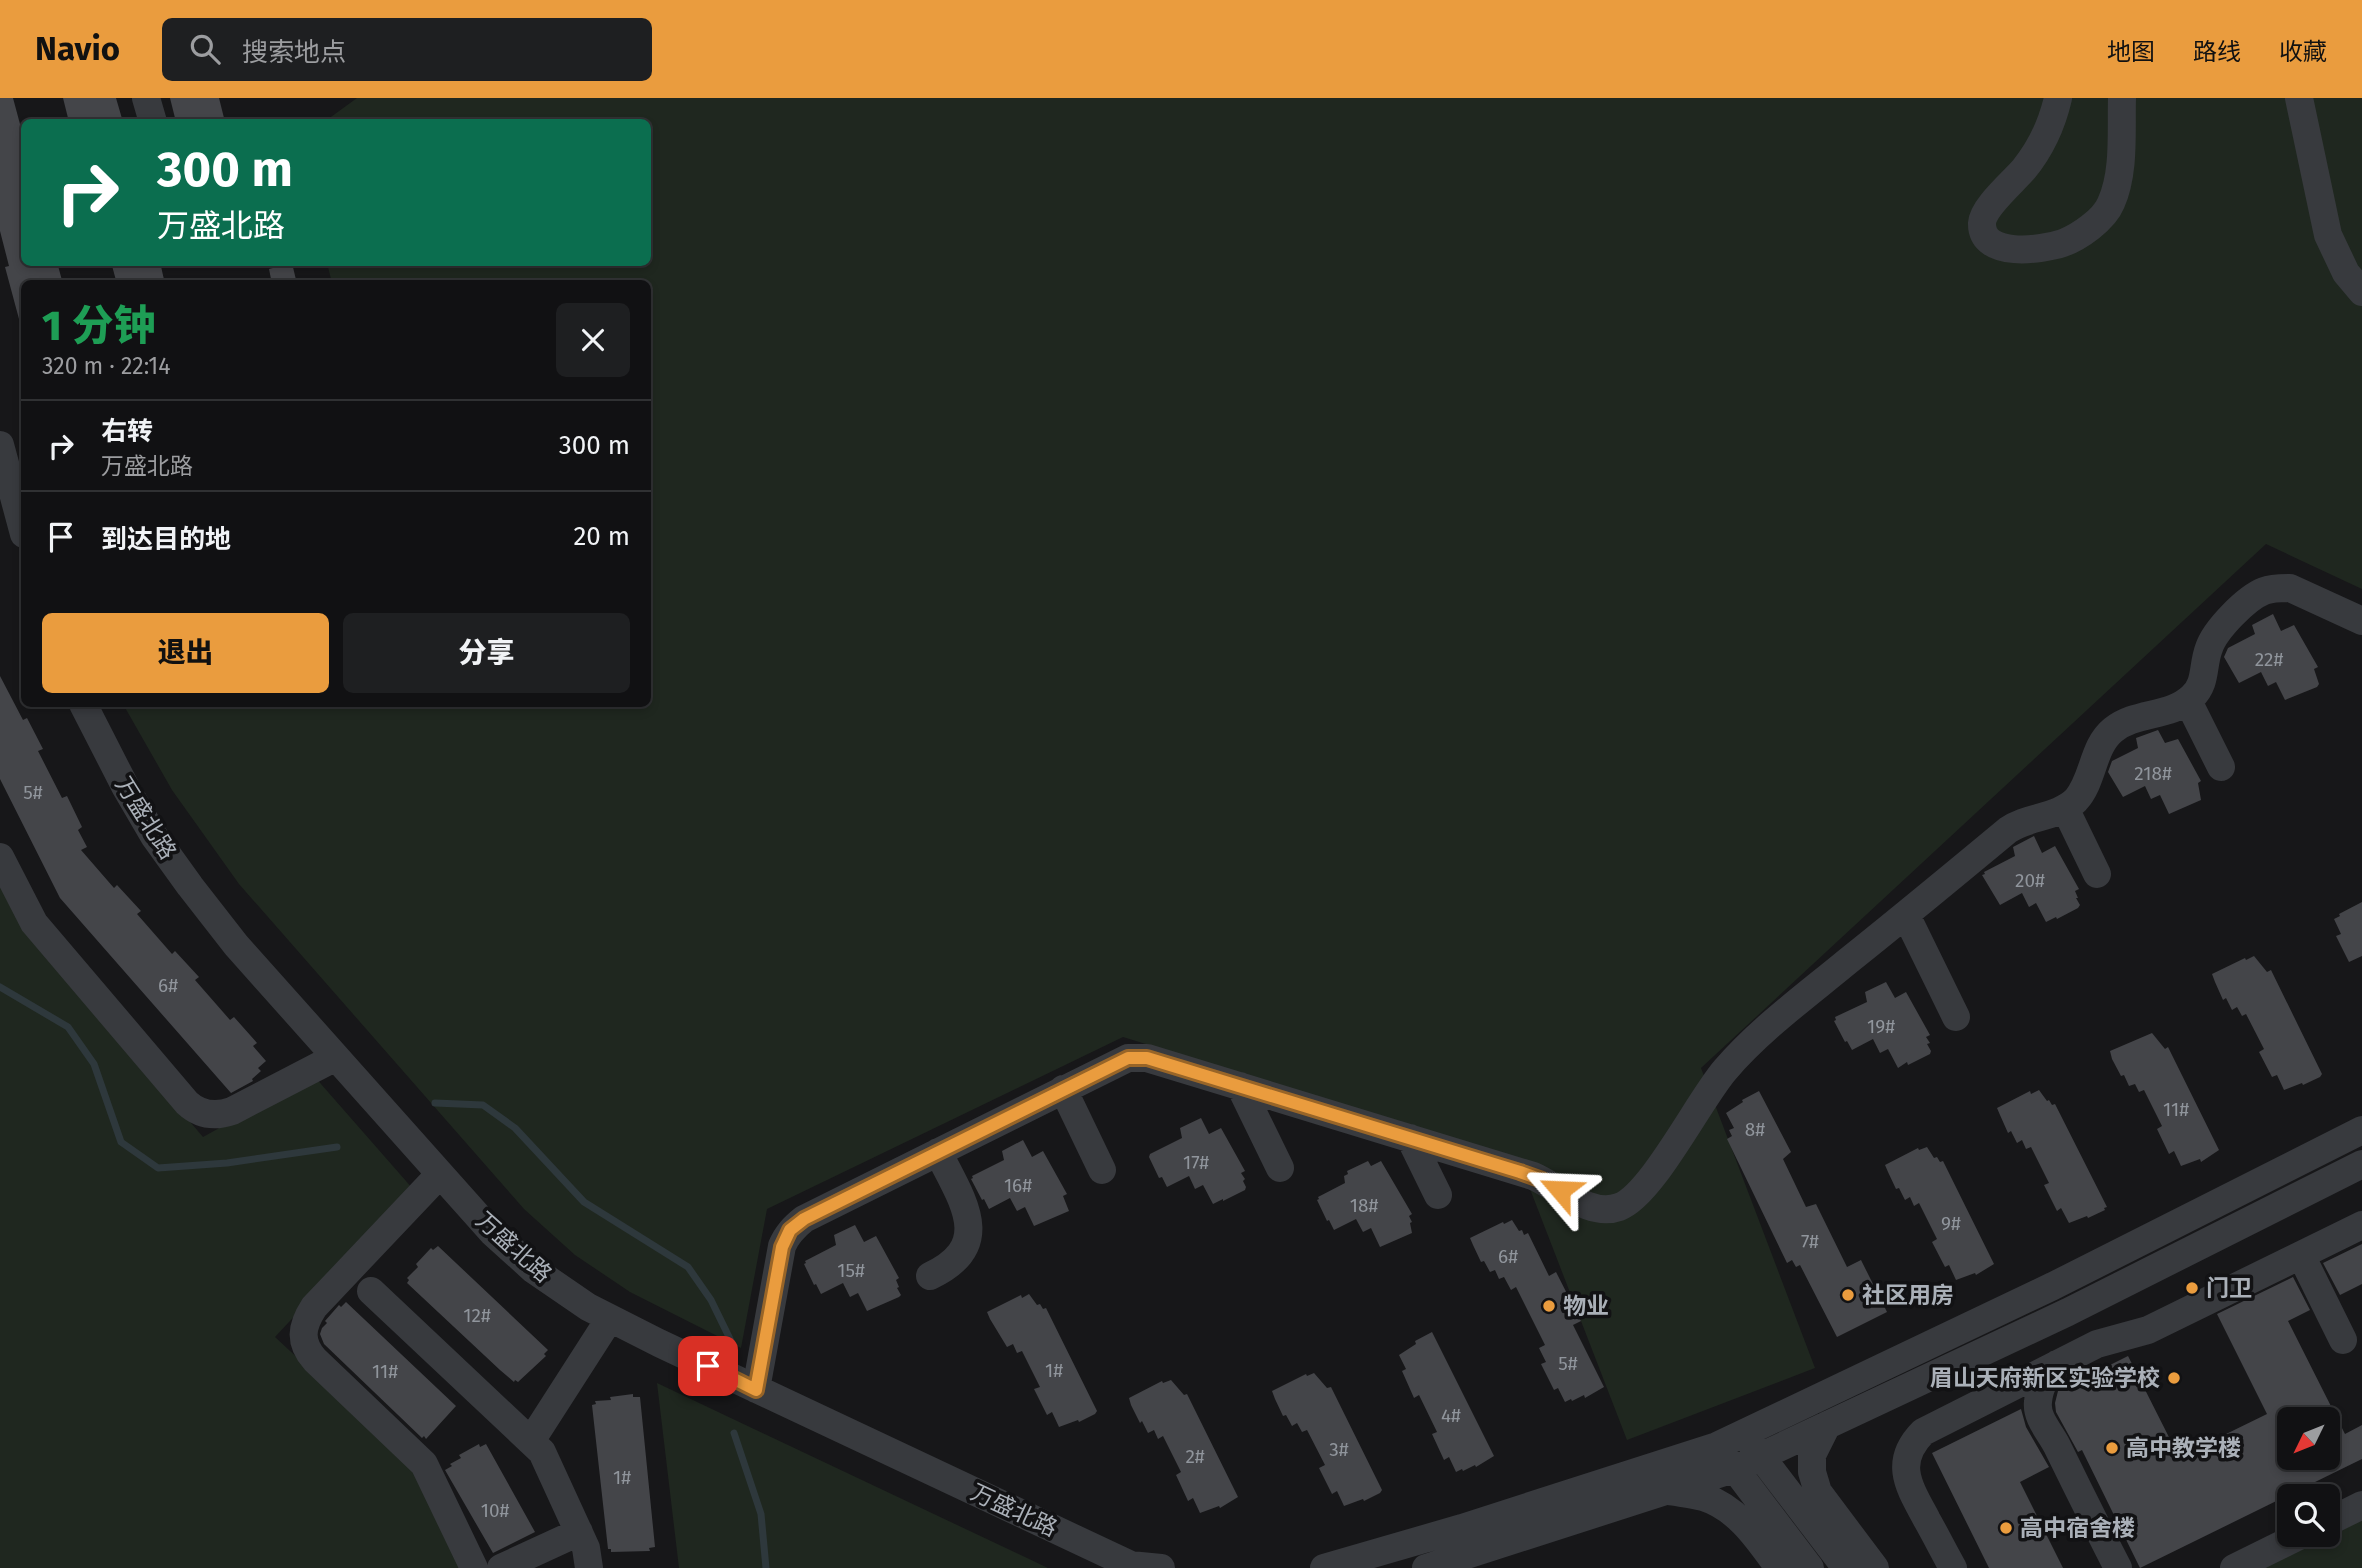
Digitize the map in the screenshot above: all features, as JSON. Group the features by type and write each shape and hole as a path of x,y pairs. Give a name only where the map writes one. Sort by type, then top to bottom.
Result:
{"street":[{"path":"146,98 152,119"},
{"path":"2058,98 2046,136 2025,168 1982,220 1983,230 1990,241 2002,249 2029,249 2062,243 2086,232 2111,205 2119,175 2122,98"},
{"path":"2299,98 2328,235 2346,273 2362,292"},
{"path":"0,445 21,523"},
{"path":"756,1390 781,1253 790,1230 804,1219 1120,1060 1135,1056 1533,1176 1591,1207 1606,1210 1621,1207 1648,1183 1713,1085 1736,1058 1800,1000 2016,824 2065,808 2083,790 2101,745 2112,731 2130,720 2170,710 2194,696 2204,678 2207,650 2215,635 2251,599 2264,591 2281,587 2299,591 2362,621"},
{"path":"2188,701 2221,767"},
{"name":"万盛北路","path":"85,707 126,788 154,835 236,944 492,1232 534,1270 588,1307 756,1390 1132,1567 1161,1568"},
{"path":"2065,808 2097,874"},
{"path":"0,857 34,923 195,1110 214,1115 232,1111 336,1057"},
{"path":"1906,915 1956,1017"},
{"path":"1240,1086 1280,1168"},
{"path":"1063,1089 1102,1170"},
{"path":"1324,1568 1462,1528 1717,1446 2053,1286 2362,1130"},
{"path":"1410,1138 1438,1195"},
{"path":"930,1276 957,1259 964,1250 970,1227 968,1215 937,1152"},
{"path":"1426,1568 1734,1469 2068,1312 2362,1164"},
{"path":"440,1174 314,1307 303,1329 303,1340 315,1360 424,1464 474,1568"},
{"path":"1953,1568 1908,1483 1906,1464 1911,1446 1923,1432 2097,1344 2148,1330 2362,1225"},
{"path":"2301,1255 2343,1340"},
{"path":"371,1291 542,1452 586,1548 589,1568"},
{"path":"531,1441 610,1318"},
{"path":"2039,1415 2037,1403 2040,1390 2044,1379 2057,1364"},
{"path":"1989,1398 1998,1396 2016,1399 2032,1407 2039,1415 2118,1568"},
{"path":"1827,1425 1812,1455 1812,1472 1818,1492 1875,1568"},
{"path":"1743,1432 1846,1568"},
{"path":"1717,1446 1810,1568"},
{"path":"1670,1491 1702,1497 1723,1505 1747,1525 1779,1568"},
{"path":"2340,1516 2362,1505"},
{"path":"501,1568 579,1532"},
{"path":"2234,1568 2277,1547"}],"shaded area":[{"path":"357,98 2362,98 2362,589 2266,544 1701,1068 1815,1368 1627,1440 1518,1158 1123,1037 767,1209 741,1348 630,1292 575,1255 524,1209 239,884 172,790 125,707 651,707 651,280 331,280 328,266 651,266 651,119 328,119"},
{"path":"0,877 24,926 203,1137 314,1076 413,1189 275,1337 416,1468 462,1568 0,1568"},
{"path":"657,1383 1048,1568 679,1568"},
{"path":"2362,1517 2362,1568 2258,1568 2301,1547 2340,1547 2340,1528"}],"building":[{"path":"0,98 13,98 21,128 21,266 58,266 62,280 21,280 21,319 5,267 9,266 0,231"},
{"path":"63,98 116,98 122,119 68,119"},
{"path":"170,98 219,98 224,119 175,119"},
{"path":"112,266 161,266 164,280 116,280"},
{"path":"293,266 296,280 271,280 269,269"},
{"path":"2273,614 2281,631 2294,625 2318,667 2314,669 2319,684 2317,687 2285,700 2276,682 2268,686 2261,672 2239,683 2224,657 2228,648 2255,634 2252,625"},
{"path":"0,676 23,720 27,718 43,749 38,751 62,798 67,796 82,827 78,830 87,847 81,850 114,888 117,885 141,911 137,914 172,954 175,951 199,977 195,980 230,1020 234,1017 257,1043 253,1046 266,1061 258,1068 261,1071 253,1081 231,1093 60,898 0,779"},
{"path":"2158,730 2165,743 2178,739 2201,781 2198,783 2201,800 2169,814 2160,795 2151,799 2145,786 2123,797 2108,772 2112,761 2138,748 2136,738"},
{"path":"2034,836 2042,853 2055,846 2079,889 2075,891 2080,905 2078,908 2046,922 2036,903 2029,907 2022,893 2000,905 1982,875 2015,856 2013,847"},
{"path":"2362,902 2362,956 2349,962 2336,936 2341,934 2334,919"},
{"path":"2254,956 2267,972 2271,970 2322,1074 2303,1085 2302,1083 2284,1090 2277,1075 2272,1077 2259,1052 2264,1049 2246,1014 2242,1016 2237,1007 2232,1010 2226,998 2223,1000 2215,982 2212,974"},
{"path":"1886,982 1895,998 1906,992 1930,1035 1926,1037 1930,1043 1927,1044 1930,1054 1898,1068 1888,1049 1880,1053 1873,1039 1852,1050 1834,1021 1835,1017 1867,1002 1865,992"},
{"path":"2152,1033 2165,1049 2168,1047 2219,1150 2201,1162 2200,1159 2181,1166 2174,1151 2169,1154 2157,1129 2162,1126 2144,1090 2139,1092 2135,1084 2129,1086 2112,1059 2110,1051"},
{"path":"2039,1090 2047,1101 2055,1104 2107,1207 2088,1218 2087,1216 2069,1223 2061,1208 2057,1211 2044,1185 2049,1183 2031,1147 2026,1149 2022,1140 2017,1143 2011,1131 2008,1133 1997,1108 2030,1091 2031,1094"},
{"path":"1759,1091 1791,1152 1783,1159 1806,1207 1816,1204 1847,1267 1861,1260 1887,1312 1837,1337 1800,1265 1796,1267 1792,1260 1787,1263 1727,1139 1732,1136 1729,1130 1734,1128 1726,1113"},
{"path":"1201,1118 1209,1134 1221,1128 1245,1171 1241,1173 1245,1179 1245,1190 1213,1204 1203,1185 1195,1189 1189,1176 1167,1187 1162,1177 1159,1178 1149,1157 1150,1154 1182,1138 1180,1128"},
{"path":"1023,1140 1032,1157 1043,1151 1067,1194 1063,1196 1069,1211 1034,1226 1025,1207 1017,1211 1010,1198 989,1209 971,1179 972,1176 1004,1160 1002,1151"},
{"path":"1927,1147 1934,1158 1943,1161 1994,1264 1976,1275 1975,1273 1956,1280 1949,1265 1945,1267 1932,1242 1937,1239 1919,1203 1914,1206 1910,1197 1905,1200 1899,1188 1896,1189 1885,1165 1918,1148"},
{"path":"1368,1161 1371,1166 1381,1161 1412,1214 1409,1216 1412,1233 1380,1247 1371,1228 1363,1232 1356,1219 1334,1230 1317,1200 1345,1183 1344,1176 1348,1174 1347,1171"},
{"path":"1512,1220 1519,1231 1522,1230 1524,1235 1528,1233 1549,1276 1556,1272 1581,1321 1573,1325 1604,1387 1585,1398 1584,1395 1565,1402 1558,1388 1554,1390 1541,1364 1546,1362 1539,1348 1545,1345 1516,1287 1511,1290 1504,1277 1499,1279 1495,1270 1490,1272 1484,1261 1481,1262 1470,1238"},
{"path":"855,1225 864,1242 876,1236 899,1278 896,1280 901,1295 867,1311 858,1293 850,1297 843,1283 821,1294 804,1264 836,1245 834,1235"},
{"path":"2362,1244 2362,1284 2340,1295 2323,1263"},
{"path":"438,1246 548,1350 544,1354 546,1356 518,1382 514,1382 500,1370 407,1283 407,1278 418,1267 416,1264 431,1248 433,1250"},
{"path":"2293,1277 2310,1310 2288,1321 2331,1407 2277,1407 2277,1470 2340,1470 2311,1484 2277,1484 2277,1501 2140,1568 2082,1450 2078,1452 2056,1412 2055,1403 2058,1391 2128,1356 2179,1457 2267,1414 2217,1314"},
{"path":"1029,1294 1037,1305 1046,1308 1097,1411 1079,1422 1078,1420 1059,1427 1052,1412 1047,1415 1034,1389 1040,1387 1022,1351 1017,1353 1013,1344 1007,1347 987,1312 1021,1295 1022,1298"},
{"path":"346,1302 456,1406 426,1439 324,1344 320,1334 327,1323 325,1321 339,1305 341,1307"},
{"path":"1432,1332 1494,1456 1463,1471 1462,1469 1456,1472 1449,1457 1444,1460 1432,1434 1437,1432 1419,1395 1414,1398 1402,1371 1406,1369 1399,1355 1416,1344 1415,1341"},
{"path":"1314,1373 1327,1388 1331,1387 1382,1490 1364,1501 1363,1499 1344,1506 1337,1491 1332,1494 1319,1468 1325,1465 1307,1430 1302,1432 1297,1423 1292,1426 1286,1415 1283,1416 1275,1399 1272,1391 1306,1374 1307,1376"},
{"path":"1171,1380 1184,1395 1187,1394 1238,1497 1220,1508 1219,1506 1200,1513 1193,1498 1188,1501 1176,1475 1181,1472 1163,1436 1158,1439 1154,1430 1148,1433 1131,1405 1129,1398 1162,1381"},
{"path":"633,1394 633,1397 640,1397 655,1547 649,1548 650,1551 611,1552 611,1549 608,1549 592,1405 596,1404 595,1401"},
{"name":"高中宿舍楼","path":"2021,1409 2026,1427 2049,1467 2020,1482 2063,1568 1989,1568 1932,1453"},
{"path":"2340,1424 2345,1434 2362,1425 2362,1459 2340,1470"},
{"path":"479,1444 480,1447 486,1444 535,1532 493,1553 445,1470 461,1458 459,1455"}],"waterway":[{"path":"0,987 68,1027 94,1064 121,1142 158,1168 227,1163 337,1147"},
{"path":"435,1103 483,1105 515,1128 584,1202 688,1267 711,1300 731,1341"},
{"path":"734,1433 761,1514 766,1568"}],"place":[{"name":"门卫","path":"2192,1288"},
{"name":"社区用房","path":"1848,1295"},
{"name":"物业","path":"1549,1306"},
{"name":"眉山天府新区实验学校","path":"2174,1378"},
{"name":"高中教学楼","path":"2112,1448"},
{"name":"高中宿舍楼","path":"2006,1528"}],"route":[{"path":"708,1366 756,1390 782,1247 790,1230 804,1219 1120,1060 1135,1056 1533,1176 1560,1190"}]}
